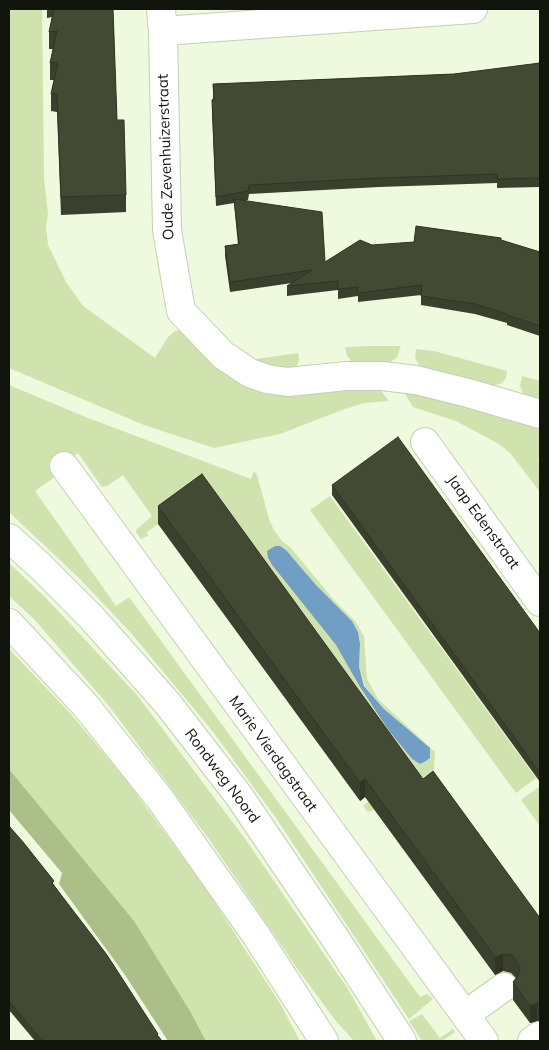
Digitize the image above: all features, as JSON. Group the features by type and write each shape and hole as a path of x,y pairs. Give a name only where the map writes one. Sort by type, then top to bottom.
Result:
{"street":[{"path":"162,20 473,9"},
{"name":"Oude Zevenhuizerstraat","path":"162,20 167,230 181,311 224,355 250,373 267,379 288,382 346,376 382,376 416,380 540,414"},
{"name":"Jaap Edenstraat","path":"425,442 540,602"},
{"name":"Marie Vierdagstraat","path":"64,466 484,1041"},
{"name":"Rondweg Noord","path":"9,538 92,618 168,704 238,796 335,938 402,1041"},
{"path":"9,623 85,704 160,799 256,935 324,1041"},
{"path":"465,1015 504,987"}],"green space":[{"path":"9,9 42,9 44,178 48,214 46,227 48,245 66,282 83,306 155,358 168,337 175,331 184,329 224,368 375,387 389,401 364,403 280,434 214,448 144,425 9,368"},
{"path":"401,346 397,357 388,364 353,363 347,356 345,347"},
{"path":"416,349 434,351 507,371 506,378 502,383 490,387 421,368 415,358"},
{"path":"298,353 299,360 296,368 285,373 250,360"},
{"path":"522,376 540,381 540,402 527,398 523,393 520,386"},
{"path":"9,385 88,418 251,479 254,471 257,475 269,519 274,530 334,600 355,621 364,636 367,679 378,699 435,752 434,769 401,795 368,812 363,806 412,768 206,489 147,532 148,536 141,539 136,530 152,516 123,475 107,486 102,487 78,453 51,471 55,477 35,491 116,606 129,597 420,997 427,994 433,999 409,1019 276,818 214,733 131,633 80,579 9,512","holes":["280,546 286,550 316,585 352,621 358,632 360,643 359,667 365,686 384,709 426,745 430,758 426,761 420,764 412,759 389,731 360,687 336,645 272,565 268,558"]},
{"path":"408,390 540,426 540,455 538,461 540,465 540,492 510,453 499,444 456,421 413,407 405,394"},
{"path":"330,496 536,778 516,793 310,510"},
{"path":"9,563 44,596 137,695 246,840 348,989 377,1041 354,1041 335,1020 296,967 209,839 109,706 34,619 9,596"},
{"path":"9,649 70,713 127,781 208,892 281,1005 300,1041 206,1041 190,1011 133,921 9,769"},
{"path":"9,769 134,921 190,1011 206,1041 168,1041 125,975 59,884 62,873 9,810"},
{"path":"540,786 540,826 521,800"},
{"path":"422,1014 440,1038 453,1029 455,1032 442,1041 422,1041 409,1021"}],"water":[{"path":"275,546 280,546 286,550 316,585 352,621 358,632 360,644 359,667 364,686 384,709 430,748 430,758 426,761 420,764 412,759 389,731 360,687 336,645 272,565 267,551"}],"building":[{"path":"54,9 113,9 117,120 124,120 126,195 61,197 57,94 51,94 58,62 50,63 57,31 49,32"},
{"path":"540,63 540,178 497,179 498,174 249,185 248,191 216,197 213,84 454,74"},
{"path":"234,199 322,212 325,262 360,240 372,245 414,242 416,226 501,238 501,240 540,252 540,326 475,304 421,296 422,285 358,293 358,287 338,289 338,281 287,286 312,270 230,282 225,246 239,244"},
{"path":"398,437 540,633 540,773 332,485"},
{"path":"202,474 423,779 433,771 540,918 540,1003 530,1006 513,982 518,976 520,968 516,960 511,955 503,954 495,957 365,779 360,783 158,506"},
{"path":"9,826 54,881 52,883 107,955 162,1041 42,1041 9,1001"}]}
